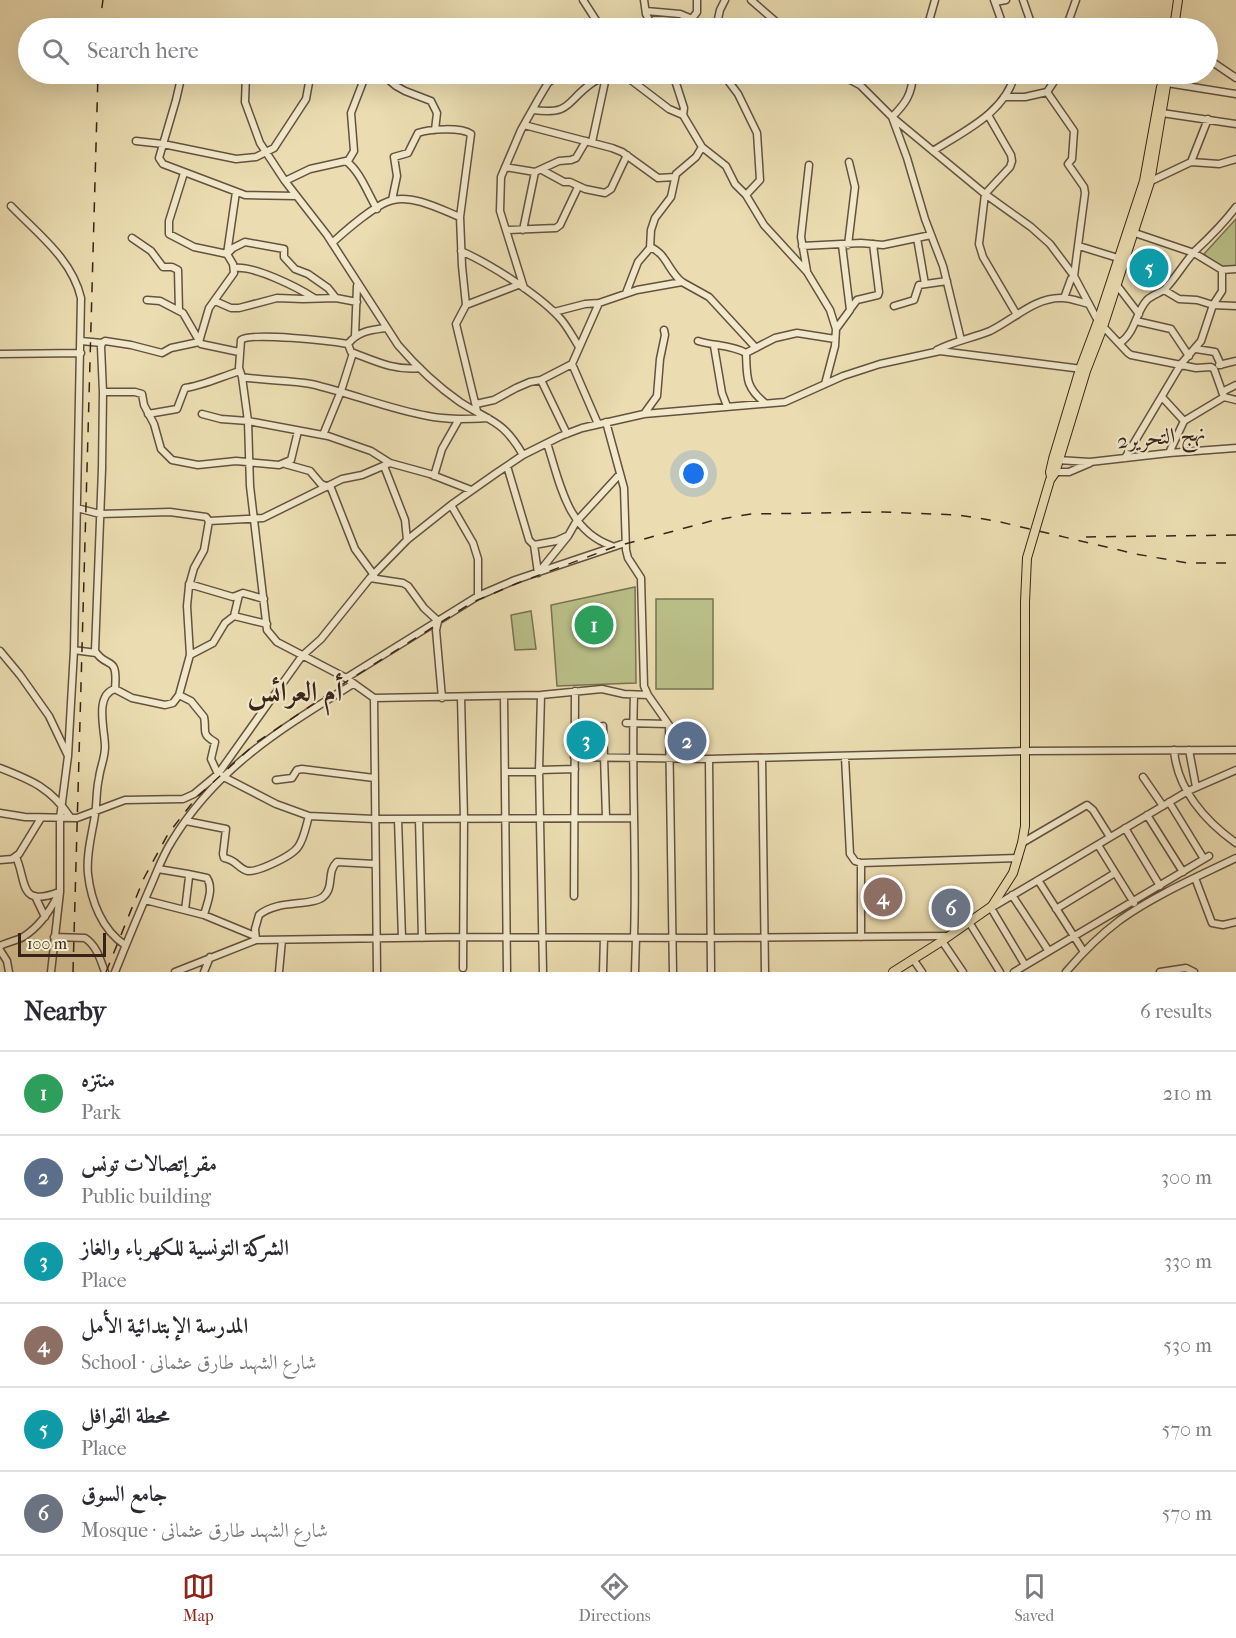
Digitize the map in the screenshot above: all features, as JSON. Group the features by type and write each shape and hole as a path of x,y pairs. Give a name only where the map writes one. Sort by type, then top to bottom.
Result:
{"main road":[{"path":"1170,18 1173,0"},
{"path":"1175,18 1178,0"},
{"path":"1147,181 1162,84"},
{"path":"893,972 950,936 997,900 1012,873 1023,843 1027,558 1035,524 1083,370 1116,284 1147,181 1167,84"},
{"path":"1101,324 1118,258 1131,231"}],"street":[{"path":"584,0 595,18"},
{"path":"644,0 649,18"},
{"path":"693,18 697,12 697,0"},
{"path":"718,18 725,0"},
{"path":"751,0 772,18"},
{"path":"930,18 935,0"},
{"path":"1000,18 994,1 1005,0"},
{"path":"1023,0 1029,18"},
{"path":"1070,18 1076,0"},
{"path":"646,11 680,14 690,18"},
{"path":"1218,66 1236,78"},
{"path":"180,84 159,161 184,173 245,195 296,196"},
{"path":"245,84 244,102 256,136 285,181 332,243 357,285 398,345 448,393 477,408 504,428 523,455"},
{"path":"136,141 163,144 236,159 256,157 274,148 306,99 310,84"},
{"path":"285,181 310,169 348,161 354,154 351,113 362,84"},
{"path":"396,84 405,91 431,101 437,113 435,130"},
{"path":"521,287 502,219 499,201 501,177 524,125 547,84"},
{"path":"533,110 552,112 561,110 590,84"},
{"path":"538,171 559,161 576,158 589,142 604,84"},
{"path":"636,84 669,109 683,115 702,147 723,163 764,225 807,272 830,310 836,329 825,384"},
{"path":"676,84 684,108 683,115"},
{"path":"730,84 738,94 759,139 760,180 746,195"},
{"path":"858,84 892,117 1050,244 1074,276 1101,324 1131,355 1196,368 1236,361"},
{"path":"892,117 908,101 912,84"},
{"path":"933,151 988,115 1009,91 1011,84"},
{"path":"1004,97 1025,98 1047,92 1053,84"},
{"path":"1178,84 1236,94"},
{"path":"1047,92 1074,131 1072,159 1068,164 1084,187 1085,193 1078,232 1079,246 1074,276 1064,298"},
{"path":"1162,113 1236,124"},
{"path":"988,115 1011,155 1012,161 1010,167 985,194 980,250 1017,315"},
{"path":"892,117 947,281 961,340"},
{"path":"1191,162 1208,119"},
{"path":"524,125 612,148 627,155 661,179 675,177"},
{"path":"392,200 397,176 394,157 411,151 418,133 435,130 467,131 472,136 460,217 466,305 456,324 477,408"},
{"path":"626,293 638,262 650,247 651,230 655,218 671,196 675,177 696,157 702,147"},
{"path":"505,167 538,171 605,193 609,192 627,155"},
{"path":"1147,181 1191,162 1219,164 1236,159"},
{"path":"348,161 363,183 376,209"},
{"path":"849,162 855,186 845,245 849,310"},
{"path":"807,272 802,246 802,224 809,165"},
{"path":"523,230 538,171"},
{"path":"184,173 169,221 169,234 194,247 227,254"},
{"path":"506,230 547,229 560,225 578,186"},
{"path":"235,268 227,254 236,192"},
{"path":"332,243 376,209 392,200 408,200 424,204 460,217"},
{"path":"11,206 63,259 77,282 81,298 74,650 68,756 60,818 60,892 51,972"},
{"path":"1120,342 1127,338 1145,302 1164,290 1236,207"},
{"path":"1131,231 1194,253 1222,270 1236,269"},
{"path":"802,246 882,245 931,235"},
{"path":"132,238 151,251 163,267 178,270 179,311"},
{"path":"917,238 925,284"},
{"path":"227,254 240,243 245,242 284,249 284,257 288,262 328,288 336,298"},
{"path":"836,329 857,300 878,295 873,244"},
{"path":"1079,246 1118,258"},
{"path":"650,247 661,253 671,271 682,282 709,297 756,348"},
{"path":"461,251 521,287 554,312 566,324 579,347"},
{"path":"235,268 245,267 291,285 315,298"},
{"path":"199,342 209,308 230,280 235,268"},
{"path":"1125,458 1181,364 1201,341 1213,305 1222,291 1222,270"},
{"path":"894,306 914,300 917,286 947,281"},
{"path":"554,312 599,303 626,293 682,282"},
{"path":"1116,284 1139,314"},
{"path":"355,336 357,285"},
{"path":"466,305 521,287"},
{"path":"1164,290 1174,297 1213,305 1236,306"},
{"path":"215,301 225,306 239,308 277,298 336,298 357,302"},
{"path":"115,972 171,843 221,775 302,656 338,619 372,576 407,540 471,490 523,455 567,434 598,424 644,414 785,402 825,384 880,364 934,352 990,330 1038,303 1054,298 1064,298 1089,304"},
{"path":"147,300 160,301 179,311 189,322 199,342 205,346 239,352"},
{"path":"477,408 572,364 599,303"},
{"path":"1136,321 1171,329 1189,356"},
{"path":"348,344 364,331 386,328"},
{"path":"644,414 657,396 664,330"},
{"path":"746,353 775,338 797,333 835,339"},
{"path":"348,344 269,336 247,336 241,340 239,352 248,421 250,486 270,635 277,642 346,678 374,698 504,697 602,689 634,695 648,695"},
{"path":"81,341 102,343 105,341 162,353 171,348 199,342"},
{"path":"698,341 714,346 739,349 746,353"},
{"path":"102,343 100,514 94,651 98,656 112,663 116,670 115,689"},
{"path":"348,344 348,348 353,353 389,367 420,368"},
{"path":"714,346 722,393 727,406"},
{"path":"1196,349 1215,352 1221,365"},
{"path":"934,352 966,353 1083,370"},
{"path":"0,354 81,353"},
{"path":"323,435 353,353"},
{"path":"746,353 751,390 765,403"},
{"path":"572,364 598,424"},
{"path":"1211,367 1216,372 1223,394 1236,400"},
{"path":"148,414 177,409 185,388 203,384 215,378 241,374 341,391 398,410 430,417 490,418"},
{"path":"541,380 567,434"},
{"path":"1169,453 1184,421 1236,385"},
{"path":"103,392 140,393 154,424 161,449 172,460 198,465 236,461 269,465 283,464 310,471 321,484 331,488 355,549 372,576 408,586 429,614 438,621"},
{"path":"1162,397 1184,421"},
{"path":"202,414 230,421 248,421 323,435 371,451 387,465 434,476 471,490"},
{"path":"434,476 442,449 459,419"},
{"path":"606,422 624,488 625,543 628,558 641,578 643,681 648,695 668,724 673,972"},
{"path":"283,464 291,460 298,431"},
{"path":"547,443 569,509 576,522 593,537 614,547"},
{"name":"نهج التحرير2","path":"1056,459 1090,462 1236,448"},
{"name":"نهج التحرير2","path":"1051,475 1069,471 1090,462"},
{"path":"77,508 100,514 170,512 206,517 209,521 255,519 275,513 342,479 362,475 387,465"},
{"path":"387,465 405,520 407,540"},
{"path":"507,466 529,540 534,545 538,573"},
{"path":"538,573 568,536 576,522 620,474"},
{"path":"451,505 476,551 478,596"},
{"path":"125,945 114,938 106,928 90,886 88,854 105,748 104,701 108,691 115,689 132,698 165,705 174,703 190,655 187,606 189,584 194,568 203,554 209,521"},
{"path":"534,545 568,536"},
{"path":"346,678 478,596 625,543"},
{"path":"189,584 233,597 243,593 264,599"},
{"path":"190,655 213,643 225,623 234,616 239,595"},
{"path":"234,616 267,624"},
{"path":"438,621 436,630 442,698"},
{"path":"74,650 96,653"},
{"path":"0,651 48,716 68,756"},
{"path":"0,813 9,816 77,818 96,813 113,803 134,799 183,799 221,775 264,741 354,684"},
{"path":"574,896 575,691"},
{"path":"178,695 191,700 204,717 206,736 215,742 211,759 221,775 276,804 309,816 374,819 634,818"},
{"path":"541,695 543,972"},
{"path":"634,695 629,723 636,883 635,972"},
{"path":"461,697 464,819 463,968"},
{"path":"504,697 507,972"},
{"path":"374,698 377,972"},
{"path":"629,723 668,724"},
{"path":"603,726 606,817"},
{"path":"1174,750 1177,769 1188,791 1212,824 1236,843"},
{"path":"1189,750 1196,787"},
{"path":"574,757 709,759 1026,751 1236,750"},
{"path":"845,757 850,854 855,861 861,863 1018,858"},
{"path":"762,758 765,972"},
{"path":"709,759 711,972"},
{"path":"0,768 38,784 62,804 70,817"},
{"path":"276,780 292,778 297,770 302,769 374,778"},
{"path":"506,772 575,769"},
{"path":"981,914 1188,791 1236,770"},
{"path":"1014,972 1207,857 1143,777"},
{"path":"1023,843 1087,805 1093,810 1110,837"},
{"path":"1147,815 1182,872"},
{"path":"186,821 226,829 223,856 233,860 246,871 251,871 276,862 296,850 300,845 309,816"},
{"path":"0,860 16,857 41,818"},
{"path":"398,819 402,938"},
{"path":"419,819 422,938"},
{"path":"1125,828 1160,886"},
{"path":"1098,845 1138,909"},
{"path":"16,857 21,868 22,884 28,893 36,896 60,892"},
{"path":"1066,972 1084,952 1120,920 1194,878 1236,858"},
{"path":"256,938 255,922 263,911 289,903 319,900 325,896 330,886 331,869 337,862 375,864"},
{"path":"861,863 861,937"},
{"path":"158,869 207,878 210,883 209,897 204,915"},
{"path":"1056,909 1115,873"},
{"path":"185,910 188,874"},
{"path":"1194,878 1212,923 1223,926 1236,922"},
{"path":"1038,880 1084,952"},
{"path":"9,972 7,961 0,948 25,936 45,917 60,892"},
{"path":"36,896 45,917"},
{"path":"1012,896 1048,950"},
{"path":"145,900 204,915 256,938 282,940 464,937 507,939 950,936"},
{"path":"991,908 1025,965"},
{"path":"969,922 1000,972"},
{"path":"54,937 86,938 99,954 105,972"},
{"path":"175,972 256,938"},
{"path":"603,972 604,938"},
{"path":"279,972 282,940"},
{"path":"942,941 963,972"},
{"path":"204,972 210,957"},
{"path":"913,959 922,972"},
{"path":"1160,972 1186,968 1194,972"}],"green space":[{"path":"1236,219 1236,268 1219,267 1204,254"},
{"path":"635,587 636,683 557,686 551,605"},
{"path":"656,599 713,599 713,689 656,689"},
{"path":"531,611 536,649 515,650 511,615"}],"railway":[{"path":"100,18 103,0"},
{"path":"73,972 98,84"},
{"path":"106,972 144,878 168,834 196,798 257,742 349,680 473,602 614,547 715,520 751,514 883,512 958,515 996,521 1136,554 1187,563 1236,563"},
{"path":"1086,537 1236,535"}],"place":[{"name":"محطة القوافل","path":"1149,268"},
{"name":"منتزه","path":"594,625"},
{"name":"الشركة التونسية للكهرباء والغاز","path":"586,740"},
{"name":"مقر إتصالات تونس","path":"687,741"},
{"name":"المدرسة الإبتدائية الأمل","path":"883,897"},
{"name":"جامع السوق","path":"951,908"}],"district":[{"name":"أم العرائس","path":"295,691"}]}
